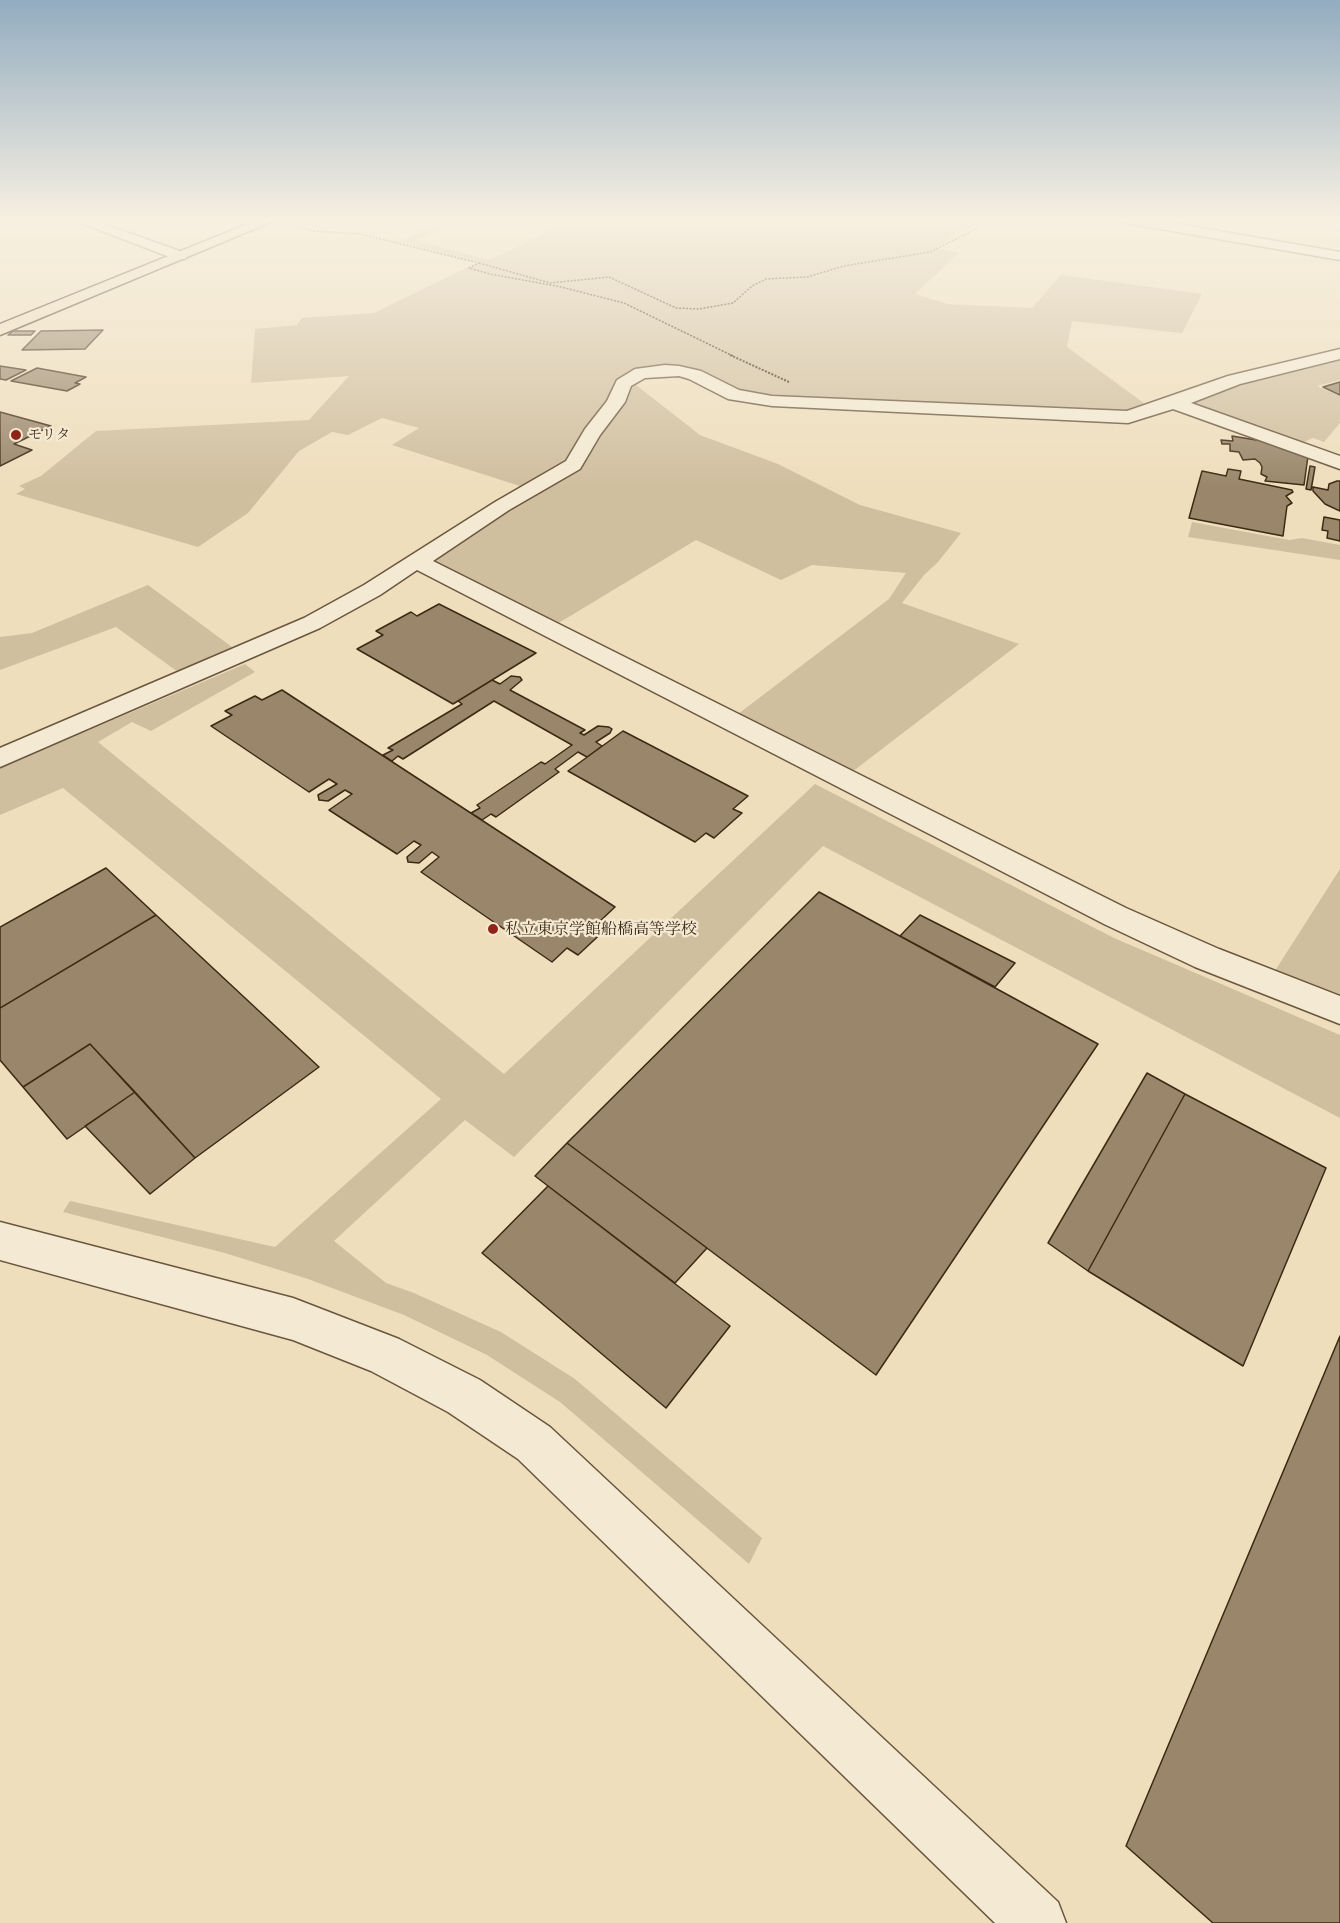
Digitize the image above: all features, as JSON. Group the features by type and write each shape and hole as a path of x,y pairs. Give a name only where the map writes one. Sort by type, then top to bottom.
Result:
{"main road":[{"path":"0,330 57,307"}],"street":[{"path":"0,758 312,623 372,590 573,465 592,433 616,402 623,384 630,378 641,374 665,370 680,371 695,375 734,395 772,401 1128,417 1174,403 1234,380 1340,354"},
{"path":"1174,403 1340,463"},
{"path":"416,561 1115,916 1207,958 1340,1010"},
{"path":"0,1241 293,1319 384,1354 464,1396 534,1443 1037,1923"}],"path":[{"path":"631,307 674,329 834,402"},
{"path":"673,307 699,309 712,307"}],"shaded area":[{"path":"387,307 1195,307 1182,333 1072,321 1067,347 1148,406 1118,415 764,397 742,394 707,377 633,372 614,384 609,401 566,464 526,488 392,445 419,428 382,418 348,435 332,432 299,451 248,513 198,547 16,494 25,489 19,486 41,476 96,431 309,420 349,376 251,383 255,329 297,325 302,318 374,313"},
{"path":"1340,359 1340,380 1317,386 1340,396 1340,423 1324,442 1313,438 1300,444 1190,403 1242,383"},
{"path":"631,381 700,435 778,464 860,505 961,533 902,603 1019,644 852,772 738,714 889,599 906,573 812,565 781,580 696,540 557,624 431,562 432,556 576,469"},
{"path":"1192,522 1289,540 1302,538 1340,545 1340,560 1188,537"},
{"path":"148,585 232,647 178,672 116,627 0,670 0,637 32,633"},
{"path":"245,664 255,672 151,731 132,722 98,742 504,1074 815,784 1114,938 1340,1035 1340,1118 823,846 514,1157 465,1120 334,1241 386,1283 501,1332 575,1379 762,1538 749,1564 560,1402 487,1355 404,1315 308,1279 225,1253 63,1212 70,1201 275,1247 441,1099 63,788 0,815 0,768"},
{"path":"1340,869 1340,1004 1271,977"}],"building":[{"path":"103,330 85,349 22,350 41,331"},
{"path":"13,331 35,331 31,335 8,335"},
{"path":"0,366 26,370 6,380 0,379"},
{"path":"37,368 86,377 75,383 80,384 67,391 11,381"},
{"path":"1340,382 1340,395 1323,387"},
{"name":"モリタ","path":"0,412 51,426 14,444 32,450 0,466"},
{"path":"1232,436 1262,441 1308,456 1304,485 1265,481 1267,477 1261,474 1260,463 1255,459 1243,460 1239,452 1230,451 1230,444 1222,444 1221,440 1233,441"},
{"path":"1310,466 1315,467 1311,490 1306,489"},
{"path":"1228,469 1241,471 1239,479 1292,490 1293,492 1286,496 1292,503 1287,506 1283,536 1189,518 1202,471 1226,476"},
{"path":"1340,481 1340,511 1325,504 1313,491 1313,487 1328,490 1329,484"},
{"path":"1324,517 1340,520 1340,541 1327,538 1328,531 1322,530"},
{"path":"439,604 536,653 453,704 357,649 383,635 376,631 411,612 417,616"},
{"path":"511,676 520,677 522,680 510,690 585,730 580,733 584,735 598,726 612,729 610,733 596,742 602,746 587,757 578,752 555,769 559,772 496,817 491,814 482,820 471,813 480,808 477,805 541,762 545,764 572,745 494,701 403,759 398,756 392,761 383,755 393,750 388,748 462,704 458,701 492,680 500,684"},
{"path":"282,690 615,907 598,923 607,928 578,955 567,948 552,962 421,872 439,857 432,852 419,863 408,862 407,857 421,845 414,841 397,854 329,810 352,794 345,790 328,801 319,800 318,795 337,784 329,779 309,792 211,726 232,715 225,711 255,696 262,700"},
{"path":"623,731 748,796 733,809 742,813 714,838 706,833 695,842 568,771"},
{"path":"106,868 156,915 0,1008 0,927"},
{"path":"819,892 1098,1044 876,1375 567,1143"},
{"path":"156,915 319,1067 195,1158 90,1044 23,1087 0,1060 0,1008"},
{"path":"920,915 1015,963 995,987 900,936"},
{"path":"90,1044 135,1092 67,1139 23,1087"},
{"path":"1147,1073 1185,1094 1088,1271 1048,1243"},
{"path":"135,1092 195,1158 150,1194 85,1126"},
{"path":"1185,1094 1326,1168 1243,1366 1088,1271"},
{"path":"567,1143 707,1248 675,1283 535,1176"},
{"path":"548,1186 730,1326 666,1408 482,1253"},
{"path":"1340,1336 1340,1923 1213,1923 1126,1846"}],"place":[{"name":"モリタ","path":"16,435"},
{"name":"私立東京学館船橋高等学校","path":"493,929"}]}
